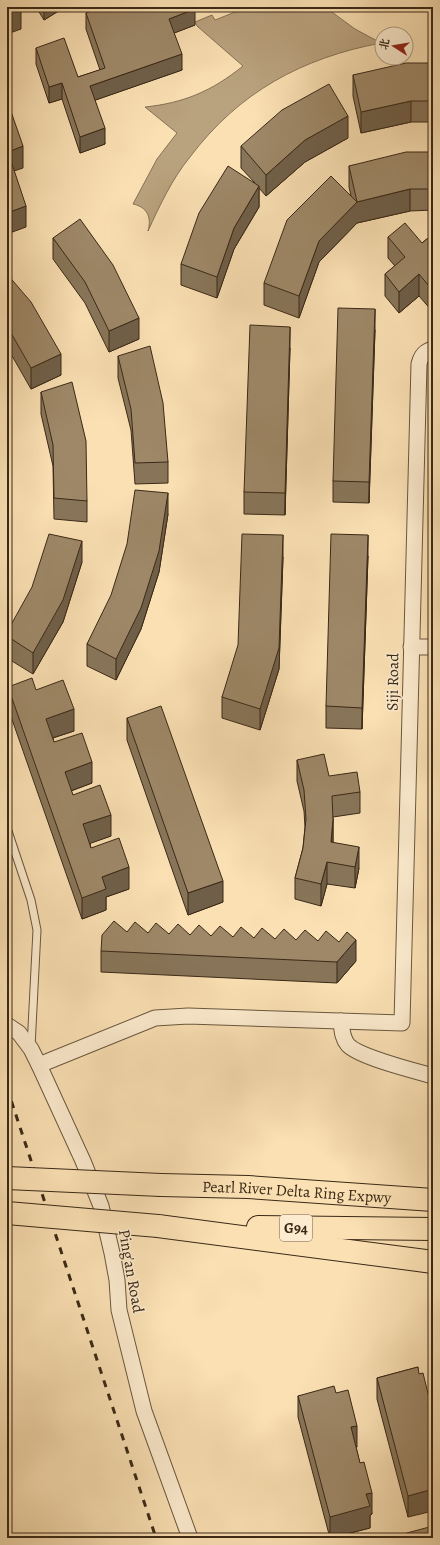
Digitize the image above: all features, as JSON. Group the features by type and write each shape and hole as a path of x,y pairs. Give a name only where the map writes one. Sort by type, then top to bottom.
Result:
{"highway":[{"name":"Pearl River Delta Ring Expwy","path":"7,1178 161,1185 248,1187 433,1200"},
{"path":"248,1187 433,1188"},
{"name":"G94","path":"7,1213 158,1226"},
{"name":"Pearl River Delta Ring Expwy","path":"158,1226 433,1229"},
{"path":"158,1226 433,1262"}],"street":[{"name":"Siji Road","path":"341,1021 402,1023 419,364 421,356 425,352 433,349"},
{"path":"411,647 433,648"},
{"path":"39,1065 155,1018 188,1016 341,1021 344,1038 349,1046 389,1063 433,1076"},
{"name":"Ping'an Road","path":"7,1026 20,1033 31,1049 84,1161 101,1206 117,1280 120,1310 144,1411 190,1538"}],"lane":[{"path":"7,828 31,900 36,930 31,1049"}],"shaded area":[{"path":"248,7 325,7 355,29 374,39 374,45 325,58 299,69 274,81 251,96 229,114 209,134 184,165 167,192 148,231 149,217 147,213 138,205 133,204 157,159 177,133 145,107 185,99 209,89 243,66 197,26 195,22 212,15 215,20"}],"building":[{"path":"7,7 21,7 21,8 7,12"},
{"path":"101,7 195,7 195,9 169,19 182,54 90,86 105,128 80,137 62,83 49,87 36,48 64,38 78,77 105,68 86,13"},
{"path":"414,63 433,63 433,101 411,101 361,112 353,75 393,66 414,66"},
{"path":"329,84 348,116 305,140 266,175 241,146 282,110"},
{"path":"7,100 23,146 8,152 26,206 7,213"},
{"path":"406,152 433,152 433,189 410,189 357,202 349,166"},
{"path":"228,166 259,186 234,228 217,277 181,264 199,213"},
{"path":"331,176 357,202 319,241 299,296 264,283 287,220"},
{"path":"80,219 113,265 139,318 109,331 85,282 53,238"},
{"path":"405,223 422,243 433,234 433,291 419,274 399,292 385,274 405,257 388,237"},
{"path":"7,274 31,302 61,354 31,368 7,326"},
{"path":"338,308 375,309 369,482 333,481"},
{"path":"250,325 290,327 285,493 244,492"},
{"path":"150,346 163,403 168,462 135,463 131,409 118,356"},
{"path":"72,382 86,441 87,501 54,498 53,445 41,392"},
{"path":"135,490 168,493 159,551 141,608 116,659 87,644 111,595 127,544"},
{"path":"49,534 82,541 63,600 33,653 7,636 7,632 32,587"},
{"path":"242,534 283,535 279,648 260,709 222,697 238,645"},
{"path":"331,534 368,535 362,708 326,706"},
{"path":"32,678 36,690 63,680 74,709 46,719 54,742 82,733 92,762 65,772 73,795 100,785 111,815 83,824 91,848 119,838 129,867 102,877 106,889 82,898 8,687"},
{"path":"161,706 223,881 188,893 127,718"},
{"path":"324,754 329,776 357,772 360,792 332,796 333,819 331,842 359,847 355,867 327,862 321,884 295,878 303,848 306,819 304,790 297,760"},
{"path":"114,921 127,932 135,922 148,933 156,923 169,934 178,924 190,935 199,925 211,936 220,926 233,937 241,927 254,938 262,928 275,939 284,929 296,940 305,930 318,941 326,931 339,942 347,932 356,940 337,962 101,951 102,935"},
{"path":"418,1367 419,1374 423,1373 431,1406 428,1407 433,1427 433,1489 408,1496 377,1378"},
{"path":"334,1386 336,1393 348,1390 357,1426 351,1427 360,1463 364,1462 372,1493 366,1494 370,1506 330,1517 298,1396"},
{"path":"433,1526 433,1538 388,1538"}],"railway":[{"path":"7,1088 156,1538"}]}
